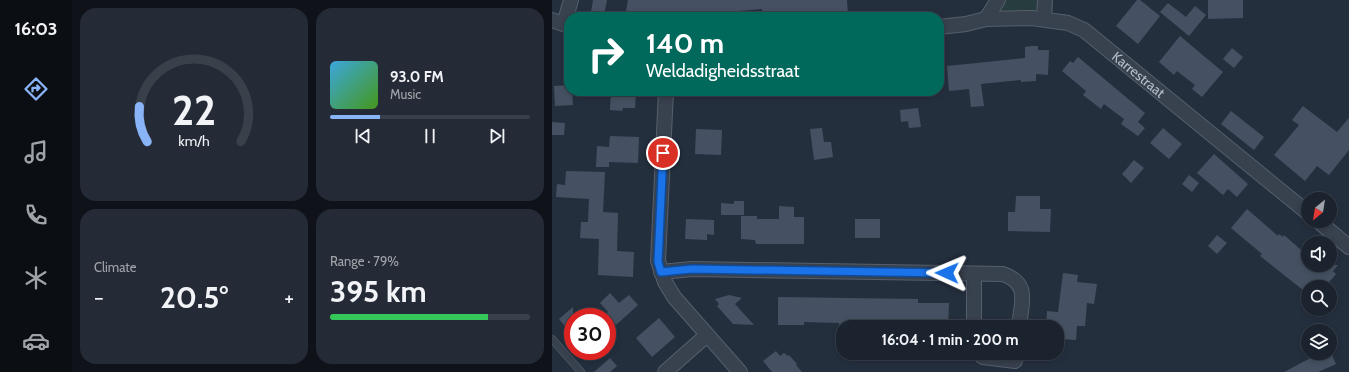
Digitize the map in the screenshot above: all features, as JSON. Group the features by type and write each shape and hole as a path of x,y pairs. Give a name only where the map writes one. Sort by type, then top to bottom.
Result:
{"street":[{"path":"565,12 571,0"},
{"path":"986,19 998,0"},
{"path":"1044,19 1045,0"},
{"path":"559,25 564,15"},
{"name":"Karrestraat","path":"944,26 966,24 986,19 1044,19 1068,22 1084,30 1301,207"},
{"path":"666,96 658,262 664,282 674,297 740,372"},
{"path":"1326,228 1349,247"},
{"path":"661,272 692,269 1003,274 1013,278 1020,284 1023,292 1020,320"},
{"path":"974,274 974,320"},
{"path":"665,372 708,335"},
{"path":"1003,360 1015,362"}],"lane":[{"path":"552,339 581,372"}],"green space":[{"path":"1004,0 1039,0 1038,14 997,13"}],"building":[{"path":"593,0 607,0 605,12 591,12"},
{"path":"628,0 847,0 848,12 762,12 762,9 728,12 626,12"},
{"path":"1137,0 1140,0 1160,16 1138,44 1116,26"},
{"path":"1208,0 1243,0 1243,18 1208,19"},
{"path":"1168,3 1186,17 1195,6 1206,15 1189,36 1160,12"},
{"path":"1180,36 1223,72 1202,97 1192,89 1195,85 1177,71 1174,75 1159,62"},
{"path":"1038,46 1038,50 1049,50 1048,75 1036,74 1036,81 1021,82 1021,80 981,84 984,106 971,107 969,89 949,91 947,66 1025,58 1025,47"},
{"path":"1232,48 1243,57 1234,68 1223,59"},
{"path":"1078,57 1145,113 1138,122 1145,128 1138,136 1121,124 1124,119 1104,104 1101,109 1083,95 1086,91 1062,71 1070,61 1073,63"},
{"path":"564,85 564,96 572,96 573,105 555,106 554,86"},
{"path":"611,96 636,96 635,108 623,108 622,111 610,110"},
{"path":"1303,106 1337,132 1349,118 1349,150 1329,175 1317,166 1305,181 1274,155 1299,125 1292,120"},
{"path":"918,108 921,127 909,128 908,121 901,122 900,110"},
{"path":"1231,111 1264,137 1254,150 1221,124"},
{"path":"552,122 565,123 564,135 552,135"},
{"path":"822,128 824,142 831,142 833,157 814,160 810,129"},
{"path":"1163,128 1182,144 1169,159 1150,143"},
{"path":"696,129 722,130 721,155 695,154"},
{"path":"610,136 639,137 638,163 609,162 609,167 596,167 597,146 609,147"},
{"path":"1214,154 1248,184 1237,197 1228,189 1223,195 1197,173"},
{"path":"1134,160 1144,168 1131,183 1122,174"},
{"path":"566,171 605,172 603,212 618,213 617,251 634,252 633,277 598,275 599,239 580,238 581,222 588,222 589,199 556,197 557,184 565,185"},
{"path":"1189,175 1199,183 1192,192 1182,184"},
{"path":"1016,196 1040,196 1040,209 1051,209 1050,232 1008,231 1008,212 1015,212"},
{"path":"734,201 744,201 744,215 721,215 721,203 734,204"},
{"path":"779,206 794,207 794,217 804,217 804,244 756,244 755,240 741,239 741,216 757,216 757,219 779,219"},
{"path":"1247,209 1278,236 1279,234 1283,237 1284,235 1301,250 1301,272 1334,272 1336,274 1331,280 1301,280 1301,288 1260,256 1262,254 1231,228"},
{"path":"686,219 714,220 714,235 707,234 707,240 685,239"},
{"path":"855,219 880,219 880,238 855,238"},
{"path":"1217,235 1227,243 1217,254 1208,246"},
{"path":"1063,273 1078,275 1077,282 1097,284 1094,304 1087,303 1085,326 1077,326 1076,340 1064,339 1064,320 1046,320 1047,311 1058,312"},
{"path":"610,293 619,303 629,295 638,305 616,325 616,308 604,308 600,303"},
{"path":"729,295 742,298 735,304 754,325 733,324 717,306 719,304 715,299"},
{"path":"778,297 918,299 918,303 949,303 948,320 836,320 836,323 804,322 804,325 778,325"},
{"path":"564,315 564,325 559,319"},
{"path":"659,318 675,337 652,357 636,338"},
{"path":"776,351 780,356 784,353 788,356 789,355 802,372 772,372 763,361"},
{"path":"608,360 612,360 617,366 610,372 594,372"},
{"path":"1307,360 1334,360 1336,364 1318,372 1284,372"}],"route":[{"path":"663,153 658,262 661,272 692,269 947,273"}]}
